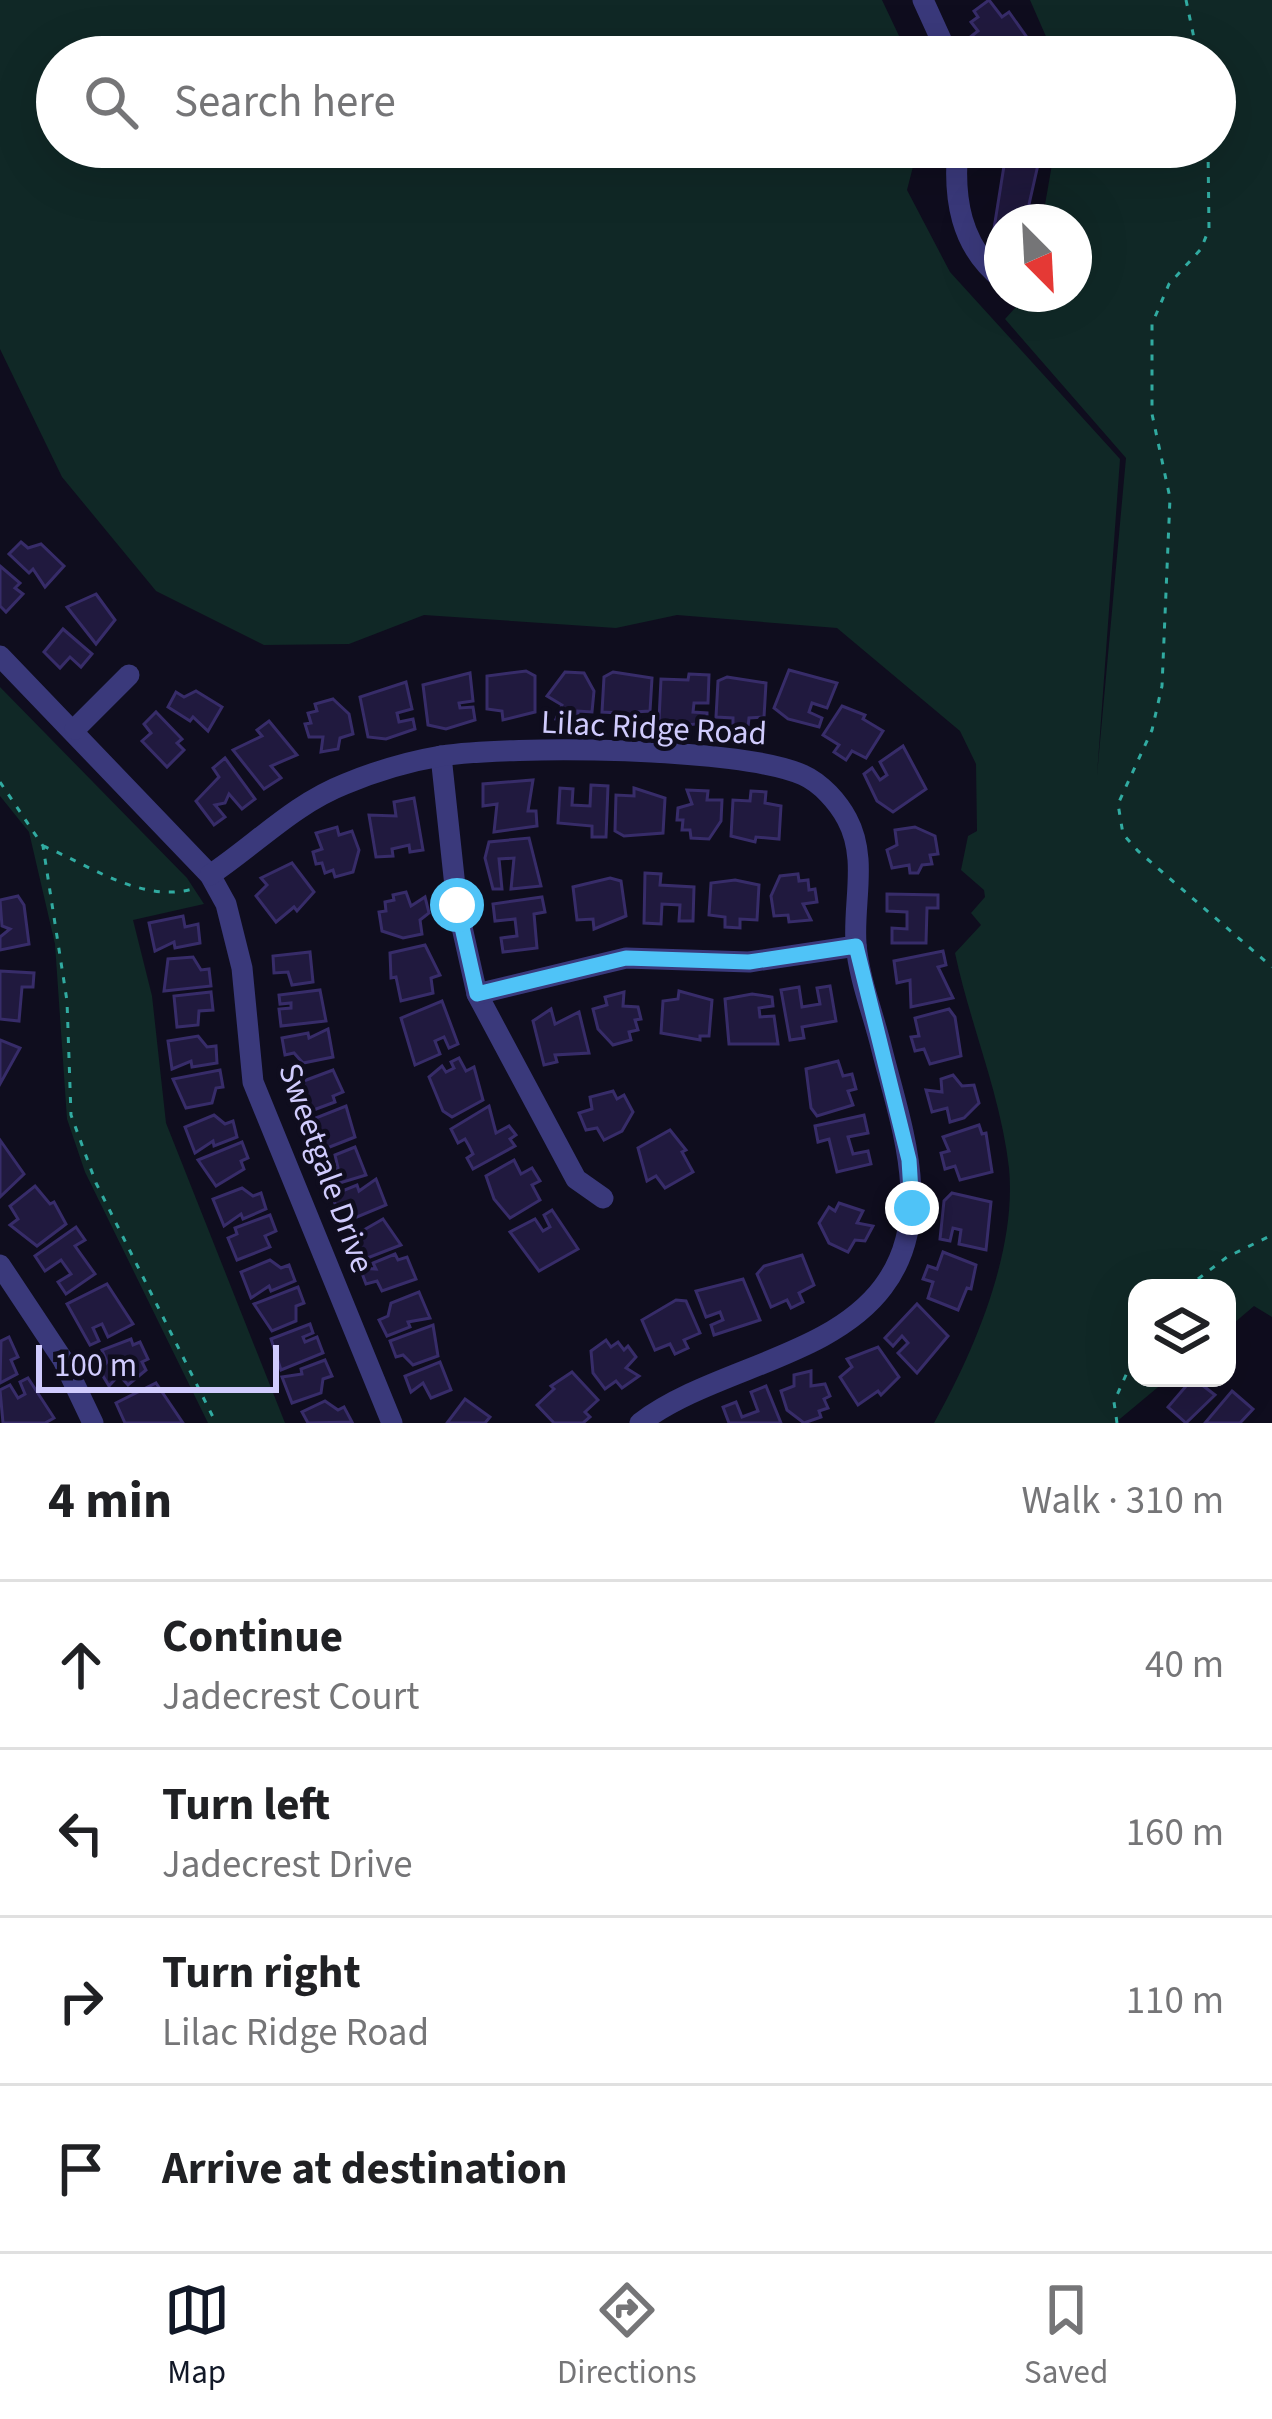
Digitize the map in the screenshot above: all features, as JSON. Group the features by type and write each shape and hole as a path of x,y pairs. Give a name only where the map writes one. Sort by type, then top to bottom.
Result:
{"street":[{"path":"923,0 939,36"},
{"path":"956,168 954,188 965,231 984,265"},
{"name":"Sweetgale Drive","path":"0,656 212,878 242,968 253,1082 392,1423"},
{"path":"75,730 129,675"},
{"name":"Lilac Ridge Road","path":"212,878 301,806 345,783 441,756 592,751 762,762 806,776 832,797 859,850 856,946 909,1160 912,1208 902,1252 883,1287 846,1323 691,1388 640,1423"},
{"path":"441,756 457,905 477,994 576,1179 603,1198"},
{"path":"477,994 626,958 749,962 856,946"},
{"path":"0,1264 63,1360 93,1423"}],"path":[{"path":"1186,0 1194,36"},
{"path":"1208,168 1209,229 1202,249 1169,284 1152,324 1152,414 1170,498 1162,686 1145,749 1118,804 1124,834 1138,851 1272,967"},
{"path":"0,782 43,846 67,1001 71,1115 96,1183 216,1423"},
{"path":"43,846 154,891 173,893 212,878"},
{"path":"1198,1279 1227,1257 1272,1235"},
{"path":"1118,1423 1114,1402 1128,1370"}],"green space":[{"path":"0,0 882,0 899,36 36,36 36,168 913,168 907,190 950,272 1120,459 1097,775 1126,458 1005,319 1011,312 1092,312 1092,204 1045,204 1051,168 1236,168 1236,36 1046,36 1030,0 1272,0 1272,1317 1254,1306 1236,1321 1236,1279 1128,1279 1128,1387 1158,1387 1115,1423 934,1423 990,1300 1010,1200 999,1114 955,953 981,925 971,913 985,897 984,890 961,870 968,836 977,831 976,764 960,731 837,628 677,615 616,628 424,615 349,644 264,645 156,591 62,477 0,349"},
{"path":"0,687 187,878 204,904 133,920 152,996 166,1123 285,1423 208,1423 85,1172 67,1119 55,944 29,832 0,796"}],"building":[{"path":"989,0 1002,17 1009,12 1026,36 972,36 978,31 971,22 978,17 974,11"},
{"path":"1004,168 1037,168 1029,204 998,204"},
{"path":"21,542 28,548 41,544 64,566 45,587 33,569 29,573 9,554"},
{"path":"0,566 20,583 15,588 23,594 6,612 0,606"},
{"path":"96,594 115,620 96,644 67,607"},
{"path":"63,629 92,654 81,667 70,657 60,668 44,652"},
{"path":"789,670 837,683 827,708 812,703 809,712 822,718 819,727 788,719 774,708"},
{"path":"526,671 535,676 535,712 503,720 502,711 487,709 487,676"},
{"path":"565,672 584,673 594,691 592,712 578,711 578,722 556,719 562,705 547,696"},
{"path":"613,672 652,678 650,711 634,712 634,722 620,721 620,713 602,712 604,677"},
{"path":"470,673 473,701 459,703 460,708 473,707 475,720 446,729 428,725 423,685"},
{"path":"689,674 709,675 708,703 694,703 693,712 707,713 707,723 676,726 659,720 661,679 688,680"},
{"path":"727,677 766,683 764,717 749,718 748,727 733,726 733,718 716,717 718,681"},
{"path":"406,682 412,709 397,713 399,722 413,719 415,729 386,739 368,737 360,697"},
{"path":"196,691 222,707 208,731 193,717 190,721 168,707 176,692 184,697"},
{"path":"333,699 349,714 353,734 340,738 338,749 321,752 323,737 309,737 305,724 311,723 308,713 317,711 315,704"},
{"path":"842,706 865,715 863,719 883,731 866,758 852,751 846,760 834,752 839,745 823,735"},
{"path":"156,712 182,739 177,743 184,750 167,767 142,741 151,733 144,724"},
{"path":"269,721 297,755 271,766 281,778 264,789 233,750 262,736 257,730"},
{"path":"903,746 926,789 893,812 877,801 864,774 872,768 880,780 887,775 880,762"},
{"path":"225,758 255,799 242,809 229,794 225,803 215,805 225,817 214,825 196,801 219,777 213,768"},
{"path":"533,780 528,811 536,811 537,826 494,832 497,804 483,806 483,784"},
{"path":"591,785 608,786 606,837 592,837 592,826 558,823 560,788 573,789 572,805 590,806"},
{"path":"634,788 665,798 663,833 624,836 615,831 616,795 634,796"},
{"path":"687,790 708,791 707,800 722,800 721,821 709,839 691,838 690,830 682,830 683,820 677,820 678,808 692,804"},
{"path":"751,791 766,792 765,803 781,806 779,839 756,837 755,842 731,836 733,800 750,801"},
{"path":"414,798 423,850 410,852 409,845 392,849 393,856 376,857 369,815 396,816 394,802"},
{"path":"337,827 339,835 352,831 359,850 353,872 335,877 333,870 325,873 322,863 316,864 313,852 322,849 316,833"},
{"path":"915,827 935,836 938,854 930,855 932,864 922,865 918,873 910,873 909,865 892,868 887,850 897,845 895,830"},
{"path":"529,838 541,886 511,889 514,858 499,859 502,889 493,889 485,858 489,842"},
{"path":"292,863 314,892 297,911 294,907 276,922 256,896 267,885 261,878"},
{"path":"645,873 661,874 660,885 694,887 693,921 679,921 680,905 662,904 661,924 644,923"},
{"path":"798,874 799,881 808,880 809,890 815,889 817,902 803,904 811,920 789,922 788,915 774,916 771,896 780,876"},
{"path":"610,878 621,881 626,916 594,929 593,919 577,920 573,887"},
{"path":"735,880 759,885 757,920 740,919 740,928 725,927 725,917 709,915 711,883"},
{"path":"406,892 411,906 425,897 429,913 420,920 422,934 403,938 382,931 379,912 386,911 385,902 394,900 393,895"},
{"path":"887,894 938,895 938,908 927,908 926,943 892,943 892,928 907,929 907,912 887,911"},
{"path":"18,896 24,905 29,944 0,950 0,937 10,929 2,926 0,900"},
{"path":"542,897 545,912 534,914 537,948 503,952 501,938 517,936 515,919 495,921 493,904"},
{"path":"183,916 185,927 198,924 200,943 175,948 174,942 155,951 149,923"},
{"path":"425,945 440,975 431,978 433,993 401,1001 396,977 391,978 390,953"},
{"path":"943,951 946,965 938,967 953,998 911,1007 910,980 897,983 894,961"},
{"path":"310,952 313,982 292,985 288,972 274,973 273,956"},
{"path":"193,957 201,970 209,969 211,986 164,991 168,959"},
{"path":"0,971 34,973 33,987 22,987 19,1021 0,1019"},
{"path":"830,986 836,1021 802,1027 804,1038 790,1040 781,990 799,987 802,1007 820,1004 817,988"},
{"path":"320,990 326,1021 281,1026 279,1009 291,1008 291,1003 280,1004 279,995"},
{"path":"679,991 712,1000 709,1036 700,1036 700,1040 661,1033 663,1001 678,999"},
{"path":"211,992 213,1010 199,1011 198,1025 177,1027 174,996"},
{"path":"624,992 623,1006 638,1007 641,1019 635,1020 638,1030 629,1032 631,1040 613,1045 598,1029 593,1009 607,1005 605,997"},
{"path":"752,994 772,997 773,1006 759,1008 760,1017 774,1016 778,1044 729,1044 725,999"},
{"path":"442,1001 458,1044 449,1048 444,1037 435,1041 440,1054 415,1065 401,1018"},
{"path":"551,1009 555,1024 579,1012 589,1053 555,1055 557,1062 544,1065 533,1021"},
{"path":"949,1009 955,1017 961,1056 930,1064 924,1049 915,1051 911,1037 919,1036 915,1018"},
{"path":"328,1029 333,1057 303,1063 294,1053 285,1055 282,1038 308,1033 309,1038"},
{"path":"198,1036 207,1047 216,1046 217,1063 192,1067 191,1061 172,1069 168,1041"},
{"path":"0,1040 20,1048 0,1084"},
{"path":"459,1058 466,1071 474,1067 483,1100 452,1117 443,1111 429,1077 442,1066 446,1072 454,1068 451,1062"},
{"path":"838,1061 843,1076 852,1074 856,1089 848,1091 853,1105 817,1116 811,1108 806,1069"},
{"path":"220,1070 223,1087 216,1088 212,1103 186,1108 173,1079"},
{"path":"333,1070 343,1092 333,1096 335,1102 300,1115 294,1099 305,1095 301,1082"},
{"path":"953,1075 962,1086 974,1085 979,1103 964,1118 950,1122 947,1108 932,1112 926,1090 942,1092 941,1079"},
{"path":"613,1091 617,1099 624,1095 633,1112 622,1131 604,1140 597,1128 586,1130 579,1113 592,1109 590,1097"},
{"path":"346,1106 355,1137 317,1152 313,1143 323,1139 321,1134 310,1139 303,1123"},
{"path":"489,1106 496,1133 509,1126 516,1135 510,1139 515,1146 473,1169 467,1158 473,1154 469,1146 465,1139 458,1143 451,1129"},
{"path":"214,1115 225,1124 233,1121 237,1137 214,1146 213,1141 195,1153 185,1127"},
{"path":"864,1115 868,1133 848,1137 853,1154 868,1151 871,1164 837,1172 829,1139 818,1142 815,1126"},
{"path":"979,1125 982,1134 986,1133 992,1172 960,1180 955,1166 945,1169 941,1153 949,1151 943,1137"},
{"path":"670,1130 686,1150 682,1152 693,1172 665,1188 656,1176 647,1181 638,1148"},
{"path":"0,1140 24,1174 0,1197"},
{"path":"242,1142 248,1158 241,1161 244,1169 216,1186 198,1160"},
{"path":"355,1147 366,1175 330,1186 324,1173 338,1168 335,1155"},
{"path":"514,1160 521,1174 532,1168 540,1181 532,1185 540,1200 510,1218 494,1199 486,1176"},
{"path":"376,1179 386,1205 357,1217 347,1208 338,1212 332,1195 357,1185 359,1191"},
{"path":"35,1186 50,1204 54,1202 66,1224 37,1246 10,1225 18,1219 10,1206"},
{"path":"242,1188 253,1196 261,1193 266,1209 243,1219 241,1214 224,1226 213,1199"},
{"path":"952,1193 991,1202 986,1250 959,1244 961,1230 953,1228 950,1241 940,1239 944,1201"},
{"path":"839,1203 863,1211 857,1223 873,1226 865,1241 855,1240 848,1252 829,1243 819,1223 829,1207 835,1211"},
{"path":"552,1210 578,1249 539,1271 510,1232 535,1219 543,1231 550,1227 544,1215"},
{"path":"270,1215 276,1231 265,1236 270,1247 237,1260 228,1238 237,1234 235,1228"},
{"path":"383,1219 401,1245 357,1262 351,1246 359,1243 355,1235"},
{"path":"76,1227 85,1240 75,1246 95,1274 66,1294 58,1282 71,1274 61,1260 45,1271 35,1256"},
{"path":"943,1252 976,1265 971,1289 967,1288 958,1310 928,1298 933,1282 923,1279 928,1266 937,1269"},
{"path":"395,1254 398,1260 407,1257 416,1279 382,1291 377,1281 366,1284 360,1268 376,1269 373,1263"},
{"path":"802,1255 814,1285 799,1293 803,1302 791,1308 787,1300 771,1307 757,1274 764,1266"},
{"path":"270,1260 281,1268 289,1265 295,1281 271,1291 269,1286 251,1298 241,1272"},
{"path":"743,1279 760,1320 714,1335 711,1325 723,1320 720,1312 706,1317 696,1291"},
{"path":"107,1284 133,1324 108,1337 102,1324 93,1328 99,1341 90,1345 67,1304"},
{"path":"298,1287 304,1303 296,1306 296,1321 272,1331 254,1304"},
{"path":"419,1292 430,1318 408,1322 410,1327 387,1336 379,1320 388,1316 391,1303"},
{"path":"676,1300 686,1301 700,1333 684,1340 688,1348 675,1354 670,1344 655,1350 642,1320"},
{"path":"917,1304 948,1336 917,1373 898,1353 908,1343 902,1336 893,1346 885,1338"},
{"path":"310,1324 313,1333 303,1337 305,1342 317,1337 323,1353 281,1370 271,1339"},
{"path":"433,1325 438,1356 413,1365 403,1355 396,1357 390,1341"},
{"path":"9,1337 18,1357 11,1360 17,1374 0,1383 1,1341"},
{"path":"131,1339 133,1345 140,1342 148,1359 142,1362 146,1370 128,1385 119,1375 109,1386 100,1371 107,1362 102,1350"},
{"path":"606,1340 611,1347 618,1342 624,1350 628,1346 636,1357 626,1368 639,1376 622,1388 616,1381 605,1389 593,1373 591,1351"},
{"path":"878,1347 899,1377 881,1395 878,1391 858,1405 840,1377 852,1367 847,1359"},
{"path":"325,1360 332,1376 323,1379 321,1393 292,1403 282,1377 302,1374 301,1369"},
{"path":"440,1362 451,1390 431,1398 423,1383 411,1392 405,1376"},
{"path":"811,1371 811,1386 825,1384 830,1396 824,1399 828,1408 819,1411 821,1417 804,1423 787,1410 781,1391 794,1386 794,1375"},
{"path":"572,1372 598,1400 585,1412 590,1417 583,1423 554,1423 537,1405 554,1389 551,1386"},
{"path":"28,1378 54,1418 45,1423 3,1423 0,1390 10,1385 18,1398 25,1394 20,1382"},
{"path":"156,1383 183,1423 125,1423 116,1403"},
{"path":"766,1386 781,1423 729,1423 723,1407 736,1402 742,1417 758,1411 751,1392"},
{"path":"1185,1387 1205,1387 1215,1395 1186,1423 1168,1407"},
{"path":"1232,1391 1253,1409 1240,1423 1205,1423"},
{"path":"465,1399 490,1417 485,1423 447,1423"},
{"path":"325,1401 338,1410 344,1407 352,1422 308,1423 302,1412"}],"route":[{"path":"457,905 477,994 626,958 749,962 856,946 909,1160 912,1208"}]}
